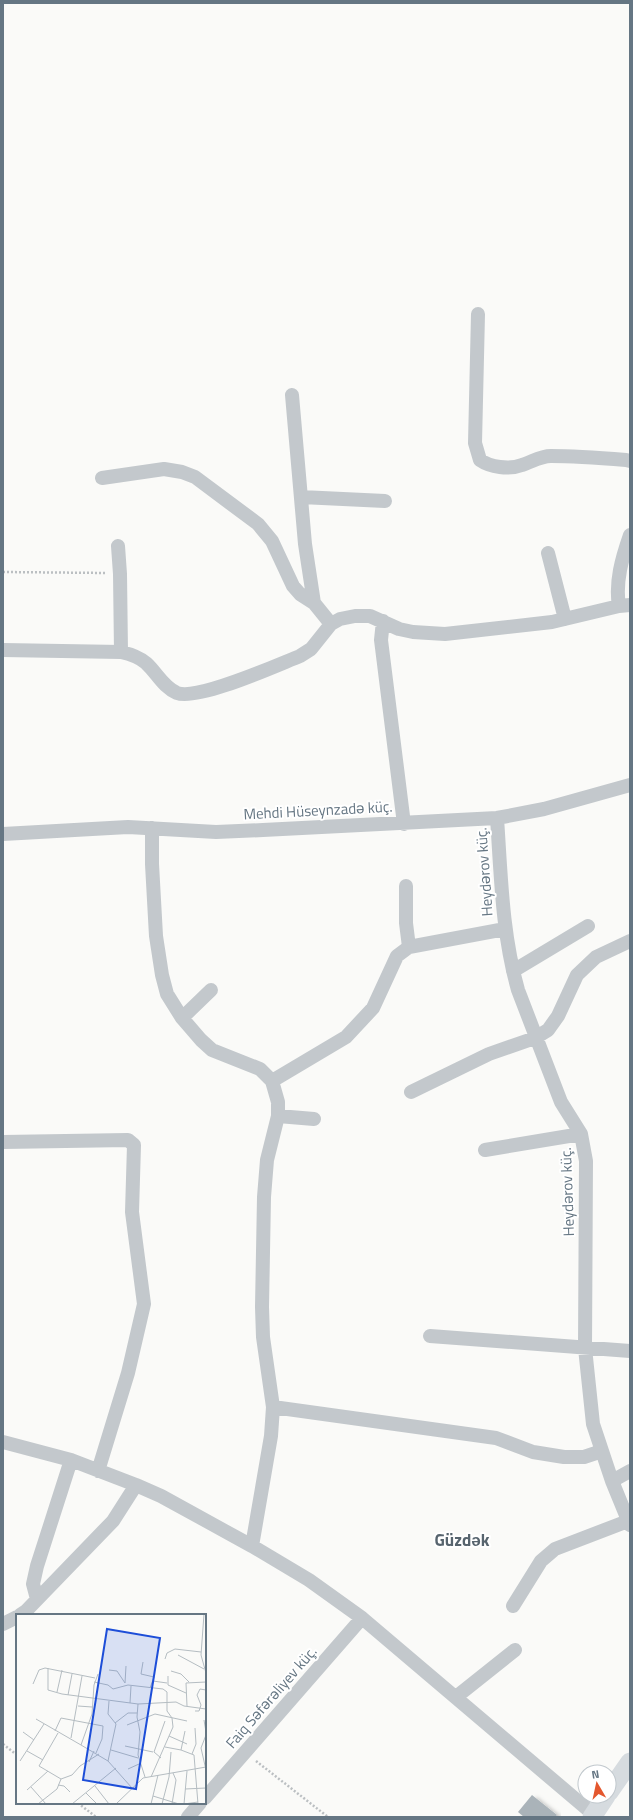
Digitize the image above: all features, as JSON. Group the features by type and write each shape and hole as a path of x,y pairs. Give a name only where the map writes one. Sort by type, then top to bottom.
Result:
{"street":[{"path":"478,314 475,444 480,460 487,465 512,467 521,466 536,459 549,456 630,461"},
{"path":"292,395 305,544 314,603"},
{"path":"102,478 164,469 182,472 195,477 258,524 272,541 293,586 300,594 314,603 331,624"},
{"path":"301,498 384,501"},
{"path":"3,650 121,652 133,655 145,663 166,686 178,693 188,695 205,691 300,656 311,649 331,624 340,619 355,616 370,616 399,629 413,632 445,634 470,633 564,619 625,606 617,596 618,578 630,535"},
{"path":"118,546 120,574 121,652"},
{"path":"548,553 564,619"},
{"path":"383,621 381,640 404,824"},
{"name":"Mehdi Hüseynzadə küç.","path":"3,834 102,828 152,828 216,832 404,824 497,818 544,809 630,785"},
{"name":"Heydərov küç.","path":"497,818 505,929 513,971 535,1038 561,1102 581,1134 586,1162 585,1348 594,1424 612,1481 629,1523"},
{"path":"152,828 152,864 156,936 162,975 167,994 182,1018 212,1050 260,1069 272,1081 278,1102 278,1116 267,1160 264,1197 263,1337 273,1407 271,1436 252,1546"},
{"path":"406,886 406,923 409,947"},
{"path":"513,971 588,926"},
{"path":"272,1081 346,1037 373,1008 397,956 409,947 505,929"},
{"path":"410,1092 488,1054 535,1038 548,1030 558,1016 577,975 596,958 630,942"},
{"path":"182,1018 211,990"},
{"path":"278,1116 314,1119"},
{"path":"485,1150 581,1134"},
{"path":"3,1142 128,1140 134,1145 132,1212 144,1304 128,1373 98,1471"},
{"path":"430,1336 630,1351"},
{"path":"273,1407 496,1438 533,1452 564,1457 584,1457 602,1451"},
{"path":"3,1442 71,1460 161,1496 252,1546 320,1587 362,1618 593,1816 601,1804"},
{"path":"37,1599 33,1584 37,1566 71,1460"},
{"path":"612,1481 630,1471"},
{"path":"20,1614 37,1599 113,1521 136,1485"},
{"path":"513,1606 541,1561 555,1549 629,1523"},
{"path":"3,1624 16,1617"},
{"name":"Faiq Səfərəliyev küç.","path":"206,1797 246,1753 362,1618"},
{"path":"456,1697 515,1650"},
{"path":"617,1781 630,1762"},
{"path":"188,1817 199,1804"}],"path":[{"path":"3,572 120,574"},
{"path":"3,1744 16,1754"},
{"path":"246,1753 328,1817"},
{"path":"79,1804 96,1817"}],"building":[{"path":"532,1795 557,1815 555,1817 524,1817 518,1812"}],"district":[{"name":"Güzdək","path":"462,1540"}]}
